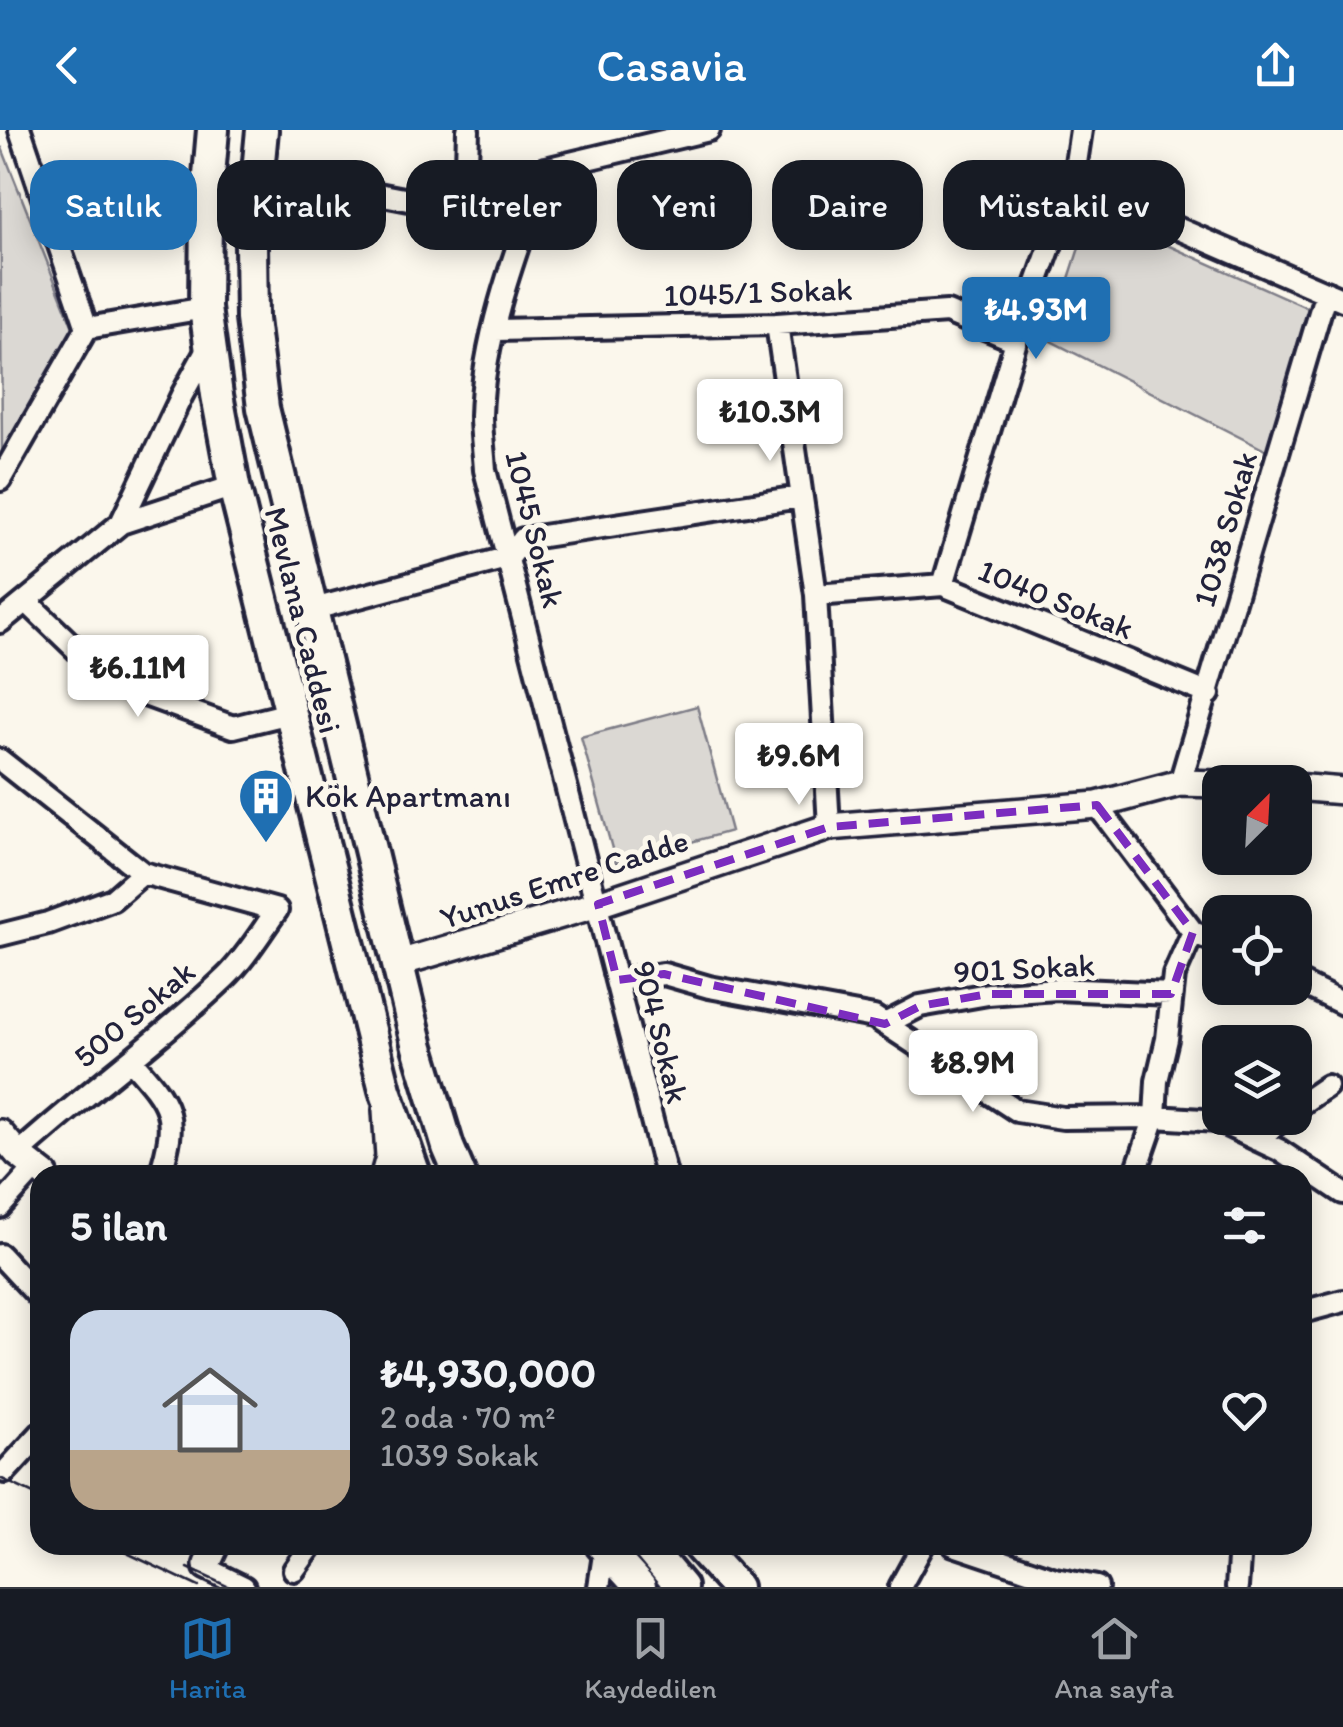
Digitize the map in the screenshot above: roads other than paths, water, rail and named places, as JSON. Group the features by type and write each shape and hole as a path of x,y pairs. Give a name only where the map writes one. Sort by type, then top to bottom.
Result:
{"main road":[{"name":"Mevlana Caddesi","path":"213,130 206,210 206,308 234,486 386,1090 412,1165"},
{"name":"Mevlana Caddesi","path":"259,160 262,130"},
{"name":"Mevlana Caddesi","path":"251,250 252,319 260,390 418,1048 456,1165"},
{"path":"610,1555 640,1587"},
{"path":"655,1555 682,1587"},
{"path":"683,1555 712,1587"},
{"path":"707,1555 736,1587"}],"street":[{"path":"0,480 86,328 20,130"},
{"path":"467,160 468,130"},
{"path":"583,160 708,130"},
{"path":"1076,160 1081,130"},
{"path":"1185,231 1335,296"},
{"name":"1045 Sokak","path":"517,250 486,367 482,416 485,470 598,904"},
{"path":"944,585 1016,341 1049,250"},
{"name":"1038 Sokak","path":"1180,783 1335,296"},
{"path":"86,328 206,308"},
{"name":"1045/1 Sokak","path":"496,330 777,324 947,312 1016,341"},
{"path":"777,324 816,595 829,827"},
{"path":"121,523 210,344"},
{"path":"0,622 121,523 234,486"},
{"path":"310,610 510,558 523,539 800,497"},
{"name":"1040 Sokak","path":"816,595 944,585 1208,694"},
{"path":"26,602 79,652 137,692 232,727 290,714"},
{"path":"0,760 143,873 112,898 48,923 0,935"},
{"name":"Yunus Emre Cadde","path":"399,964 598,904 829,827 1097,805 1180,783 1202,784"},
{"path":"1312,788 1343,791"},
{"path":"1097,805 1194,932 1202,936"},
{"name":"500 Sokak","path":"34,1165 78,1099 131,1060 228,975 277,910 143,873"},
{"name":"904 Sokak","path":"598,904 663,1165"},
{"path":"1139,1165 1156,1117 1174,975 1194,932"},
{"path":"617,980 664,974 709,987 874,1017 1017,1112 1063,1118 1218,1121 1280,1150 1302,1165"},
{"path":"1312,988 1343,1004"},
{"name":"901 Sokak","path":"885,1024 920,1006 988,994 1057,989 1171,994"},
{"path":"131,1060 164,1097 171,1123 162,1165"},
{"path":"1312,1096 1327,1086"},
{"path":"386,1090 387,1165"},
{"path":"0,1133 32,1165"},
{"path":"1257,1140 1263,1135"},
{"name":"500 Sokak","path":"0,1206 30,1170"},
{"path":"1312,1172 1343,1193"},
{"path":"0,1254 30,1287"},
{"path":"1312,1309 1343,1301"},
{"path":"6,1472 30,1445"},
{"path":"294,1570 305,1555"},
{"path":"599,1587 602,1555"},
{"path":"900,1587 918,1555"},
{"path":"983,1555 1055,1580 1097,1587"},
{"path":"1236,1587 1239,1555"},
{"path":"206,1566 244,1587"}],"tram line":[{"path":"0,1478 30,1492"},
{"path":"131,1555 199,1587"},
{"path":"188,1568 229,1587"}],"place":[{"name":"Kök Apartmanı","path":"266,845"}]}
